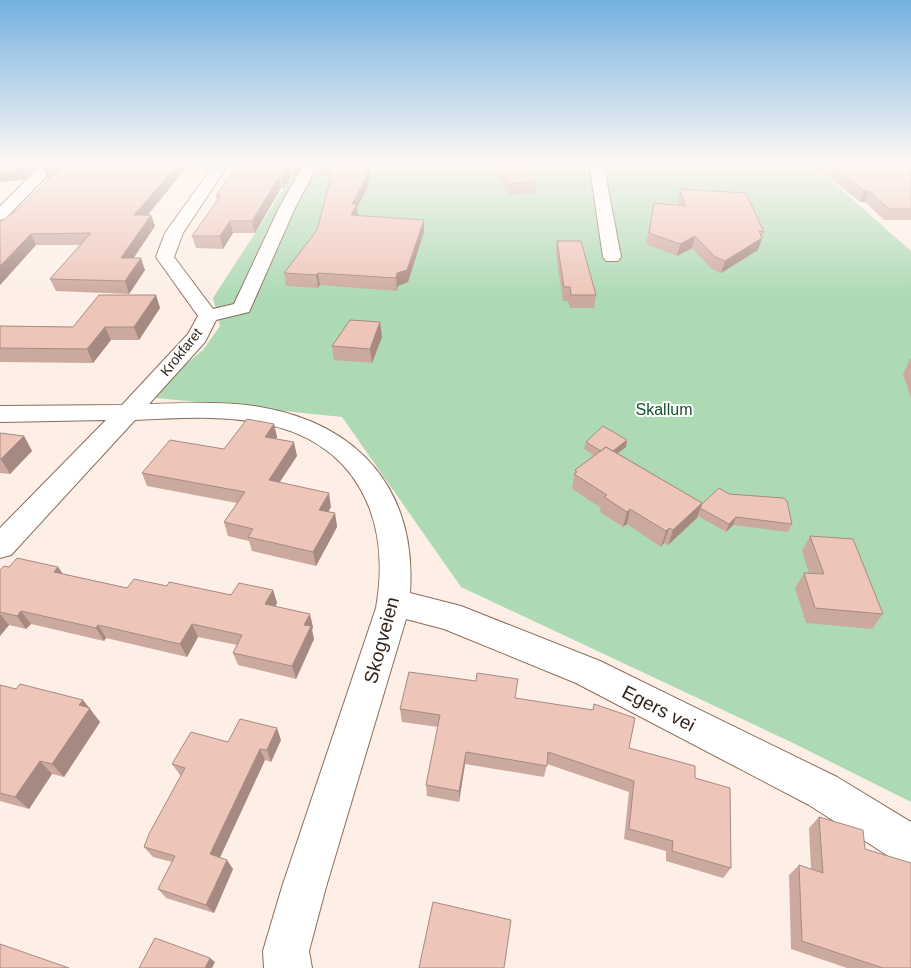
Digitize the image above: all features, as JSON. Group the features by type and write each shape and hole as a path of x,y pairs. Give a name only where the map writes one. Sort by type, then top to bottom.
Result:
{"street":[{"name":"Krokfaret","path":"128,412 197,337 208,316 165,257 174,233 192,207"},
{"path":"208,316 242,308 287,207"},
{"path":"604,207 612,257"},
{"name":"Skogveien","path":"0,414 228,411 274,417 301,425 330,439 348,452 380,493 392,523 396,558 393,603 368,692 313,850 286,951 288,968"},
{"path":"0,547 128,412"},
{"name":"Egers vei","path":"393,603 449,616 588,672 823,791 911,846"}],"green space":[{"name":"Skallum","path":"272,207 861,207 911,251 911,802 793,743 461,587 342,417 147,397 203,350 220,326 213,298"}],"building":[{"path":"20,207 141,207 134,215 151,215 121,258 141,258 125,281 50,279 91,233 31,234 0,266 0,222"},
{"path":"212,207 260,207 252,221 230,221 220,236 192,236"},
{"path":"323,207 355,207 351,215 424,220 407,270 397,273 396,278 318,273 316,275 284,273 317,230"},
{"path":"653,207 753,207 764,232 759,231 762,238 725,261 715,257 695,236 680,244 649,233"},
{"path":"887,207 911,207 911,209 889,209"},
{"path":"557,241 581,241 596,295 571,295 570,287 564,287"},
{"path":"99,295 156,295 134,327 105,327 87,349 0,348 0,326 73,327"},
{"path":"350,320 380,322 370,349 332,346"},
{"path":"247,419 274,424 265,437 294,442 269,480 329,493 319,510 335,513 313,552 248,537 253,529 224,522 245,492 142,473 170,440 224,449"},
{"path":"603,426 627,440 613,451 606,447 601,451 586,442"},
{"path":"0,433 24,436 1,459 0,459"},
{"path":"606,447 702,503 673,530 669,528 666,531 630,509 627,512 604,497 607,495 574,474 577,472 575,470"},
{"path":"719,488 729,494 783,498 787,501 792,524 736,517 729,524 700,508"},
{"path":"810,536 853,539 883,614 815,608 804,573 824,574"},
{"path":"17,558 58,567 54,572 127,588 134,579 167,586 169,582 231,595 239,583 273,590 265,604 310,614 304,625 311,626 292,666 233,653 242,635 192,624 180,644 98,625 96,628 21,611 17,616 0,612 0,570 4,566 9,567"},
{"path":"409,672 476,681 477,673 518,679 515,698 593,710 594,704 635,718 629,748 695,766 695,778 730,788 731,868 672,851 673,841 629,829 634,781 548,752 547,766 466,752 459,791 426,785 440,715 400,709"},
{"path":"20,684 83,700 79,705 90,708 52,764 40,761 15,797 0,793 0,685 16,689"},
{"path":"240,719 277,728 267,750 260,749 210,854 227,860 206,905 158,889 175,856 144,847 149,834 185,768 172,764 191,732 228,742"},
{"path":"819,817 863,830 865,849 911,863 911,968 883,968 802,941 799,865 823,873"},
{"path":"433,902 511,920 504,968 419,968"},
{"path":"155,938 210,958 205,968 139,968"},
{"path":"0,944 69,968 0,968"}]}
